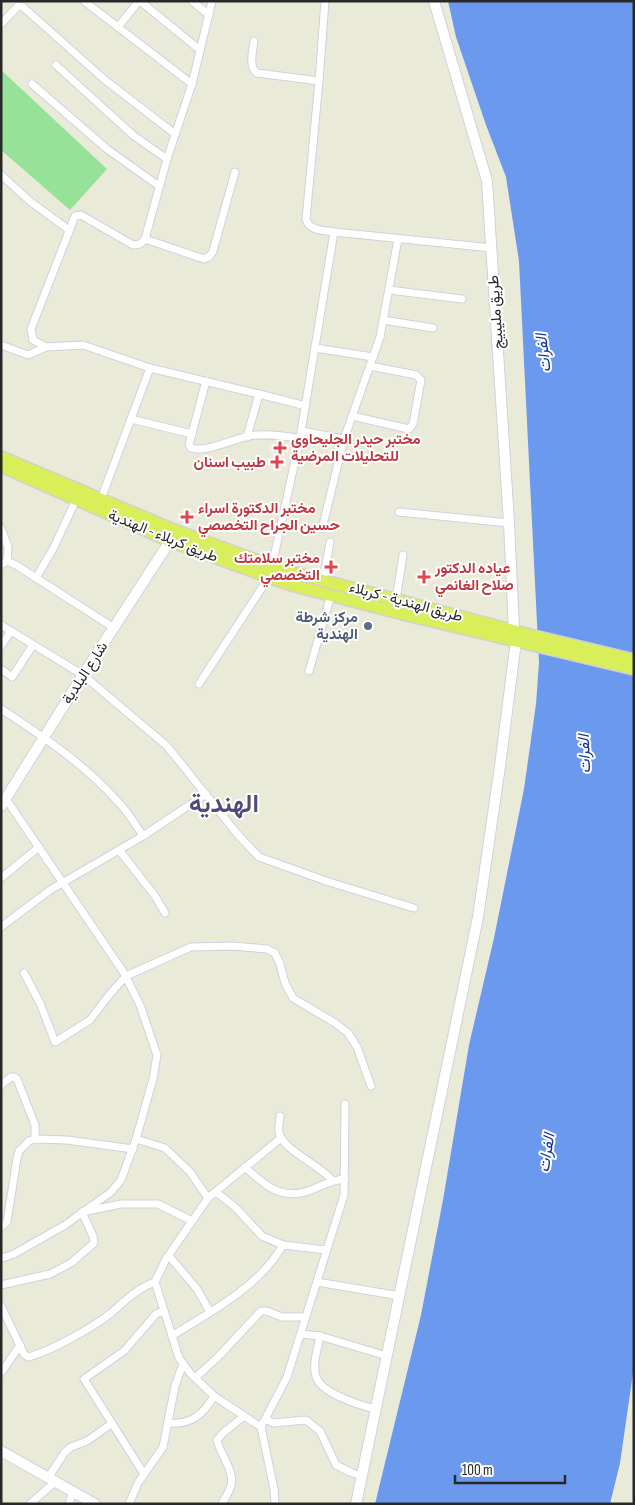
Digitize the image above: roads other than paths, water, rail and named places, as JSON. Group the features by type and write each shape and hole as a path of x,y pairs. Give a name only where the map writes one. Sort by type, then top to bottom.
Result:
{"main road":[{"name":"طريق مليبيج","path":"356,1504 478,916 515,635 487,181 434,1"},
{"name":"طريق الهندية - كربلاء","path":"1,457 270,572 323,581 515,635"},
{"name":"طريق كربلاء - الهندية","path":"1,466 170,541 270,572 331,595 407,615 534,640"},
{"name":"شارع البلدية","path":"3,800 170,541"},
{"path":"534,640 634,660"},
{"path":"534,640 634,669"},
{"path":"1,1451 95,1504"}],"street":[{"path":"84,1 192,84"},
{"path":"118,27 140,1 200,50"},
{"path":"192,1 209,14"},
{"path":"46,347 33,340 31,329 74,216 81,215 134,246 140,244 145,239 167,159 192,84 212,1"},
{"path":"324,1 319,81 306,219 310,227 334,232 492,248"},
{"path":"1,24 18,6 23,7 105,80 175,134"},
{"path":"254,41 252,65 257,74 319,81"},
{"path":"56,65 134,136 167,159"},
{"path":"32,84 107,149 159,186"},
{"path":"145,239 204,259 210,256 214,251 235,172"},
{"path":"1,176 31,202 69,230"},
{"path":"199,684 270,572 306,406 334,232"},
{"path":"322,529 344,439 373,357 383,320 398,239"},
{"path":"389,290 462,299"},
{"path":"383,320 434,328"},
{"path":"1,346 28,355 46,347 83,346 150,368 306,406"},
{"path":"315,348 373,357"},
{"path":"352,416 408,428 413,424 421,380 416,375 370,366"},
{"path":"101,499 150,368"},
{"path":"206,381 189,445 191,448 195,449 247,436 259,435 300,435 344,439"},
{"path":"247,436 259,394"},
{"path":"131,419 192,434"},
{"path":"36,578 76,500"},
{"path":"399,512 509,523"},
{"path":"1,528 8,547 4,563 36,578 114,628"},
{"path":"323,581 330,542"},
{"path":"396,600 404,555"},
{"path":"309,671 331,595"},
{"path":"1,625 82,675 167,746 239,836 259,857 414,908"},
{"path":"1,646 11,631"},
{"path":"1,669 12,677 33,645"},
{"path":"1,709 44,736 93,776 122,805 143,836"},
{"path":"1,927 50,890 143,836 206,794"},
{"path":"2,1259 65,1225 111,1192 121,1180 136,1139 153,1079 157,1055 140,1005 126,976 39,847 3,800"},
{"path":"1,878 39,847"},
{"path":"119,850 155,896 165,913"},
{"path":"24,973 40,1003 55,1042 90,1020 126,976 190,947 232,946 267,949 275,953 285,983 293,998 348,1033 356,1047 371,1086"},
{"path":"1,1085 11,1077 17,1079 35,1125 35,1139"},
{"path":"275,1504 274,1489 261,1427 287,1377 344,1194 345,1104"},
{"path":"280,1116 279,1132 281,1138 291,1150 311,1162 332,1180"},
{"path":"1,1306 28,1357 54,1346 96,1323 138,1289 155,1282 169,1256 208,1198 281,1138"},
{"path":"1,1227 7,1222 19,1151 29,1141 35,1139 67,1140 85,1144 133,1149"},
{"path":"136,1139 165,1148 190,1172 208,1198"},
{"path":"245,1167 261,1183 273,1190 294,1194 308,1191 332,1180 345,1179"},
{"path":"216,1192 235,1207 262,1236 284,1245 326,1250"},
{"path":"82,1212 122,1204 158,1204 192,1221"},
{"path":"1,1284 50,1274 71,1263 94,1243 82,1212"},
{"path":"172,1336 237,1295 260,1277 275,1260 284,1245"},
{"path":"169,1256 197,1290 210,1312"},
{"path":"155,1282 179,1358 183,1364 214,1396 261,1427"},
{"path":"316,1282 400,1296"},
{"path":"144,1474 84,1380 124,1351 156,1314 163,1311"},
{"path":"195,1378 261,1311 267,1311 282,1317 306,1317"},
{"path":"301,1334 320,1336 387,1356"},
{"path":"320,1336 315,1369 317,1379 324,1388 375,1409"},
{"path":"1,1373 20,1345"},
{"path":"128,1504 138,1483 163,1447 175,1386 183,1364"},
{"path":"168,1423 182,1424 193,1419 207,1409 214,1396"},
{"path":"222,1504 231,1485 231,1474 219,1450 217,1440 244,1416"},
{"path":"266,1419 273,1423 306,1420 320,1431 336,1465 362,1476"},
{"path":"30,1504 52,1480 65,1452 71,1447 87,1441 111,1424"},
{"path":"69,1504 73,1491"}],"water":[{"name":"الفرات","path":"448,1 634,1 634,1366 620,1463 610,1504 375,1504 421,1315 443,1200 469,1045 494,938 524,789 536,704 539,663 519,261 506,177 456,37"}],"place":[{"name":"مختبر حيدر الجليحاوي للتحليلات المرضية","path":"280,448"},
{"name":"طبيب اسنان","path":"277,462"},
{"name":"مختبر الدكتورة اسراء حسين الجراح التخصصي","path":"187,517"},
{"name":"مختبر سلامتك التخصصي","path":"331,567"},
{"name":"عياده الدكتور صلاح الغانمي","path":"424,577"},
{"name":"مركز شرطة الهندية","path":"368,626"}],"district":[{"name":"الهندية","path":"224,804"}]}
